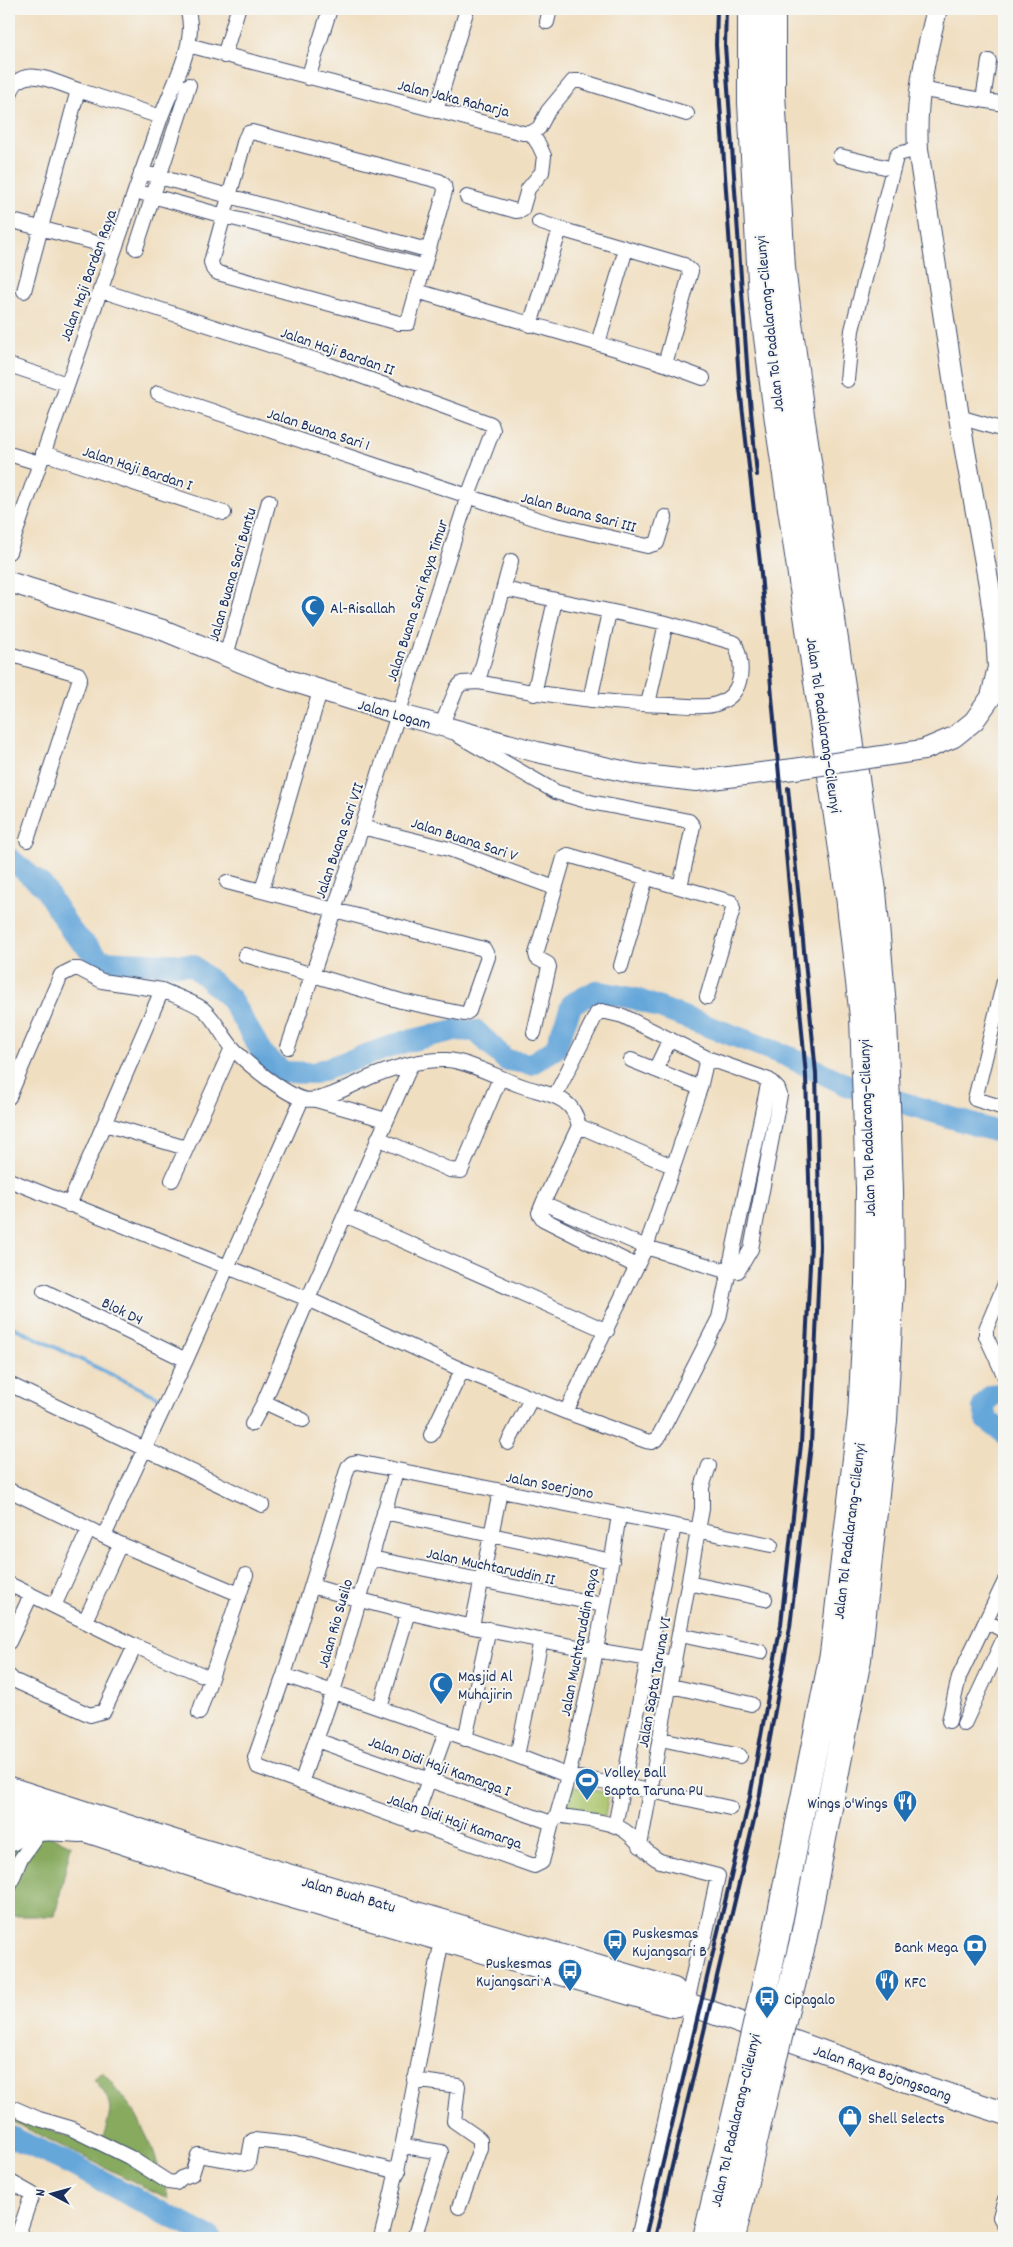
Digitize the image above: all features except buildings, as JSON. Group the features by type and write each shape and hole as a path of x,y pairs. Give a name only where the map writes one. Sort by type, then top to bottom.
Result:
{"highway":[{"name":"Jalan Tol Padalarang–Cileunyi","path":"751,9 751,103 762,299 778,421 847,878 874,1018"},
{"name":"Jalan Tol Padalarang–Cileunyi","path":"705,2238 719,2185 803,1940 858,1659 884,1420 891,1285 880,1189 874,1018 873,891 801,415 782,268 772,94 772,9"},
{"name":"Jalan Tol Padalarang–Cileunyi","path":"732,2238 776,1937 833,1654 861,1416 868,1284 880,1189"},
{"path":"9,1839 20,1831 43,1827 80,1830"}],"main road":[{"name":"Jalan Buah Batu","path":"11,1800 80,1830 261,1888 672,2006 688,2004 763,2029"},
{"name":"Jalan Buah Batu","path":"11,1800 196,1848 674,1989 688,2004"},
{"name":"Jalan Raya Bojongsoang","path":"763,2029 897,2078 1004,2113"}],"street":[{"name":"Jalan Haji Bardan Raya","path":"9,552 160,117 188,46 191,21 187,9"},
{"path":"224,56 238,9"},
{"path":"308,78 330,9"},
{"path":"436,111 467,9"},
{"name":"Jalan Logam","path":"9,582 163,630 272,675 320,691 537,752 636,774 696,781 923,750 954,737 974,721 991,697 998,667 996,634 989,585 959,417 918,149 916,119 919,88 937,9"},
{"name":"Jalan Jaka Raharja","path":"188,46 436,111 531,133"},
{"path":"984,100 989,61"},
{"path":"9,98 12,87 18,79 27,75 160,117"},
{"path":"467,198 516,211 522,210 528,189 542,172 544,156 531,133 539,128 548,111 573,81 581,81 687,114"},
{"path":"136,248 189,85"},
{"path":"919,88 1004,104"},
{"path":"24,290 78,90"},
{"path":"252,132 439,181 444,185 445,191 408,323 399,323 218,273 213,269 212,262 224,216 245,139 248,133 252,132"},
{"path":"847,380 852,330 896,156 918,149"},
{"path":"840,156 893,168"},
{"path":"141,172 427,250"},
{"path":"135,191 206,212 423,266"},
{"path":"206,212 210,192"},
{"path":"9,220 115,248"},
{"path":"539,222 684,265 691,271 666,364"},
{"path":"530,325 560,229"},
{"path":"598,343 626,249"},
{"name":"Jalan Haji Bardan II","path":"100,290 325,363 491,424 493,430 468,496"},
{"path":"417,291 598,343 666,364 703,378"},
{"path":"9,366 67,384"},
{"name":"Jalan Buana Sari 1","path":"158,393 468,496"},
{"path":"959,417 1004,430"},
{"name":"Jalan Haji Bardan I","path":"9,454 41,458 224,513"},
{"name":"Jalan Buana Sari III","path":"468,496 552,524 642,546 653,545 656,542 665,517"},
{"name":"Jalan Buana Sari Raya Timur","path":"398,714 468,496"},
{"name":"Jalan Buana Sari Buntu","path":"226,656 269,501"},
{"path":"478,682 511,561"},
{"path":"504,589 666,623 735,643 742,659 742,673 737,687 731,695 712,705 648,704 590,700 534,694 478,682 462,683 458,688 444,727 556,792 590,802 690,821 693,826 680,887"},
{"path":"534,694 556,600"},
{"path":"590,700 609,612"},
{"path":"648,704 666,623"},
{"path":"9,654 78,674 80,678 27,840"},
{"path":"262,890 320,691"},
{"name":"Jalan Buana Sari VII","path":"288,1047 398,714"},
{"name":"Jalan Buana Sari V","path":"362,826 449,849 555,888"},
{"path":"534,1033 550,967 537,958 536,954 564,858 568,855 728,899 733,905 707,997"},
{"path":"621,966 646,878"},
{"path":"227,882 484,950 488,957 469,1011 464,1014 455,1014 311,976 245,956"},
{"path":"9,1097 61,974 79,969 102,981 162,990 202,1008 214,1021 232,1048 267,1078 302,1099 316,1100 386,1120"},
{"path":"1004,981 975,1099 1004,1108"},
{"path":"69,1205 162,990"},
{"path":"543,1203 646,1247 729,1272 738,1271 751,1249 780,1095 778,1089 769,1080 707,1058 623,1016 600,1012 555,1096"},
{"path":"655,1070 670,1039"},
{"path":"172,1180 232,1048"},
{"path":"566,1412 607,1331 646,1247 700,1088 707,1058"},
{"path":"631,1060 700,1088"},
{"path":"316,1100 375,1075 432,1061 456,1061 555,1096 567,1103 576,1112 579,1126 539,1213 543,1219 636,1266"},
{"path":"252,1424 264,1402 411,1065"},
{"path":"378,1138 450,1170 460,1171 500,1078"},
{"path":"104,1536 186,1360 302,1099"},
{"path":"105,1124 186,1148"},
{"path":"579,1126 672,1166"},
{"path":"9,1180 308,1299 462,1370 531,1399 652,1442 658,1438 719,1318 729,1272"},
{"path":"345,1215 607,1331"},
{"path":"1004,1286 986,1329 986,1336 1004,1374"},
{"name":"Blok D4","path":"44,1291 186,1360"},
{"path":"430,1435 462,1370"},
{"path":"9,1384 262,1505"},
{"path":"508,1443 531,1399"},
{"path":"264,1402 303,1420"},
{"name":"Jalan Soerjono","path":"255,1763 348,1467 352,1463 357,1462 697,1530"},
{"name":"Jalan Sapta Taruna VI","path":"640,1846 671,1686 702,1509 702,1487 709,1466"},
{"name":"Jalan Rio Susilo","path":"301,1783 333,1692 396,1471"},
{"path":"9,1490 89,1530 239,1594"},
{"path":"472,1626 500,1492"},
{"path":"384,1512 612,1561"},
{"name":"Jalan Muchtaruddin Raya","path":"554,1819 569,1776 595,1651 619,1515"},
{"path":"615,1826 674,1526"},
{"path":"54,1606 89,1530"},
{"path":"697,1530 771,1545"},
{"path":"85,1622 120,1544"},
{"name":"Jalan Muchtaruddin II","path":"371,1558 603,1605"},
{"path":"199,1713 246,1575"},
{"path":"688,1583 764,1599"},
{"path":"949,1721 959,1677 1004,1583"},
{"path":"9,1584 135,1646 210,1678"},
{"path":"312,1586 359,1600 472,1626 595,1651 675,1663"},
{"path":"9,1642 31,1595"},
{"path":"380,1708 408,1612"},
{"path":"986,1621 1004,1631"},
{"path":"465,1739 489,1629"},
{"path":"680,1634 761,1652"},
{"path":"964,1724 1004,1638"},
{"path":"517,1756 540,1640"},
{"path":"975,1645 995,1656"},
{"path":"9,1676 13,1680 90,1716 104,1711 135,1646"},
{"path":"284,1675 569,1776 730,1808"},
{"path":"671,1686 751,1704"},
{"path":"413,1824 446,1732"},
{"path":"661,1739 740,1756"},
{"name":"Jalan Didi Haji Kamarga I","path":"316,1740 554,1819"},
{"name":"Jalan Didi Haji Kamarga","path":"255,1763 258,1767 301,1783 534,1866 542,1862 554,1819"},
{"path":"554,1819 615,1826 626,1831 652,1857 660,1861 714,1875 696,1940 698,1952 688,2004 638,2238"},
{"path":"9,1888 23,1854 43,1827"},
{"path":"381,2238 404,2146 414,2080 442,1940"},
{"path":"414,2080 458,2086 454,2121 480,2140 480,2148 459,2207"},
{"path":"9,2106 39,2119 70,2128 129,2157 168,2182 176,2183 181,2178 192,2174 198,2155 246,2164 252,2141 254,2140 291,2144 398,2172"},
{"path":"404,2146 441,2152 414,2238"},
{"path":"9,2181 32,2194 17,2238"},
{"path":"1004,2202 1000,2217 1004,2224"}],"green space":[{"name":"Volley Ball Sapta Taruna PU","path":"569,1786 609,1793 605,1817 565,1810"},
{"path":"35,1829 71,1845 55,1916 9,1916 9,1847"},
{"path":"102,2071 134,2111 152,2147 169,2199 9,2120 9,2109 59,2135 102,2140 110,2108 106,2095 94,2079"}],"waterway":[{"path":"9,858 43,886 72,932 102,961 192,965 230,998 264,1056 284,1072 314,1073 404,1042 455,1030 476,1031 506,1060 531,1064 555,1049 572,1004 596,991 636,999 787,1056 849,1086 1004,1134"},
{"path":"9,1325 160,1398"},
{"path":"1004,1392 991,1396 983,1406 987,1420 1004,1433"},
{"path":"9,2136 70,2164 211,2238"}],"railway":[{"path":"645,2238 750,1797 781,1624 801,1444 811,1245 806,1076 760,563 739,379 716,45 717,9"},
{"path":"726,9 725,45 748,379 757,475"},
{"path":"655,2238 759,1799 790,1627 811,1445 820,1246 816,1073 788,788"}],"place":[{"name":"Al-Risallah","path":"313,628"},
{"name":"Masjid Al Muhajirin","path":"441,1705"},
{"name":"Volley Ball Sapta Taruna PU","path":"587,1801"},
{"name":"Wings o'Wings","path":"905,1823"},
{"name":"Puskesmas Kujangsari B","path":"615,1962"},
{"name":"Bank Mega","path":"975,1967"},
{"name":"Puskesmas Kujangsari A","path":"570,1992"},
{"name":"KFC","path":"887,2002"},
{"name":"Cipagalo","path":"767,2019"},
{"name":"Shell Selects","path":"850,2138"}]}
